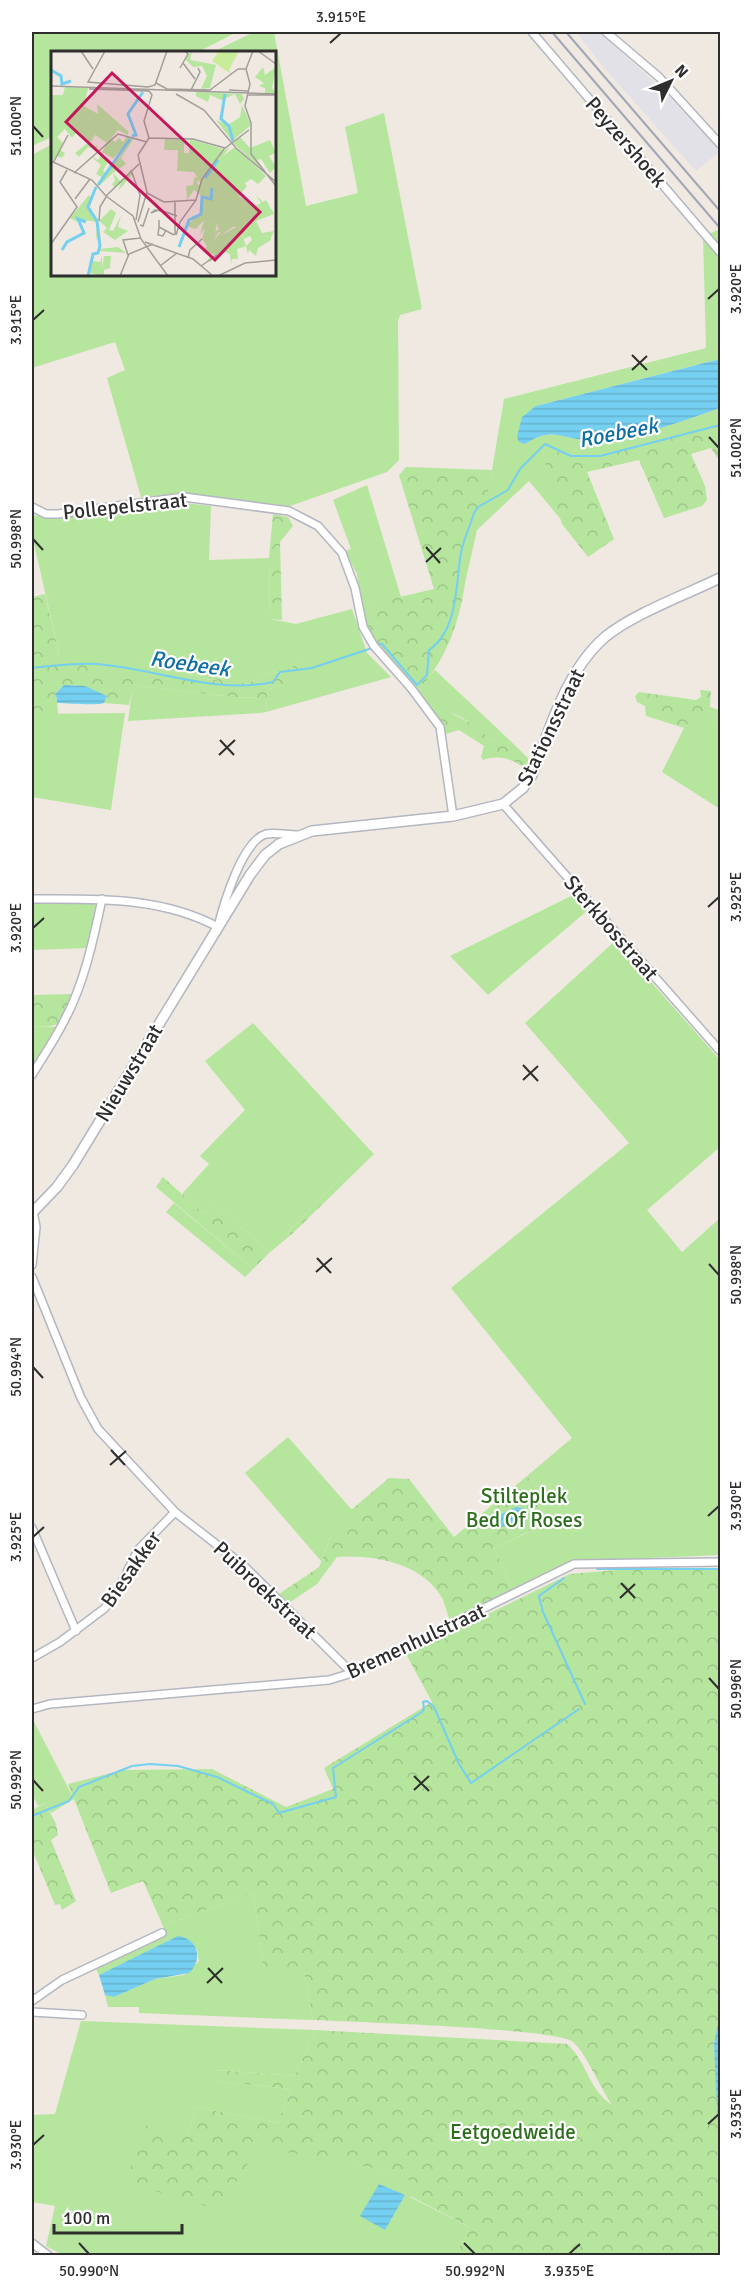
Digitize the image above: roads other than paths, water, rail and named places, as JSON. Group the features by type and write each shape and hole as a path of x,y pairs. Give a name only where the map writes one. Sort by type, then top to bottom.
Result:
{"street":[{"name":"Peyzershoek","path":"532,32 720,252"},
{"path":"606,32 652,71 720,144"},
{"name":"Pollepelstraat","path":"32,507 46,514 58,514 184,497 289,511 318,526 342,553 355,588 363,627 374,646 411,688 440,727 453,816"},
{"name":"Stationsstraat","path":"504,804 523,788 532,775 569,685 592,651 621,626 720,578"},
{"name":"Nieuwstraat","path":"32,1213 51,1194 73,1165 218,927 265,855 290,838 312,831 453,816 504,804"},
{"name":"Sterkbosstraat","path":"504,804 720,1051"},
{"name":"Nieuwstraat","path":"218,927 243,858 259,837 267,834 299,835"},
{"path":"32,899 102,899 164,907 218,927"},
{"path":"32,1075 64,1022 80,984 91,951 102,899"},
{"path":"32,1213 36,1227 32,1265"},
{"name":"Biesakker","path":"32,1277 91,1419 175,1512 138,1550 119,1588 105,1608 76,1631 32,1658"},
{"name":"Puibroekstraat","path":"175,1512 244,1566 352,1673"},
{"path":"32,1528 76,1631"},
{"name":"Bremenhulstraat","path":"32,1709 62,1702 329,1680 352,1673 574,1564 720,1562"},
{"path":"32,2001 62,1980 162,1933"},
{"path":"32,2012 82,2015"},
{"path":"32,2243 49,2256"}],"water":[{"path":"720,359 720,408 657,429 624,437 591,440 550,434 535,438 525,444 519,442 517,437 522,417 536,406"},
{"path":"64,685 85,686 107,696 104,703 100,704 57,703 56,693"},
{"path":"516,1507 524,1508 527,1512 526,1520 523,1522 497,1528 485,1526 493,1518"},
{"path":"178,1936 191,1941 197,1951 196,1962 189,1973 155,1979 114,1997 105,1995 99,1975"},
{"path":"720,2011 720,2129 718,2129 714,2044"},
{"path":"379,2184 405,2195 385,2230 360,2216"}],"waterway":[{"name":"Roebeek","path":"378,644 382,644 417,685 427,675 429,650 445,632 454,608 461,553 474,513 478,507 508,490 520,469 545,444 571,456 600,456 720,425"},
{"name":"Roebeek","path":"32,668 96,664 207,683 251,685 273,682 280,672 312,668 372,648"},
{"path":"597,1569 720,1569"},
{"path":"564,1578 539,1596 543,1612 585,1704"},
{"path":"32,1816 69,1801 79,1787 132,1766 150,1764 178,1766 217,1777 273,1804 279,1813 336,1797 333,1768 422,1712 423,1702 427,1701 434,1707 459,1764 471,1783 579,1709"}],"railway":[{"path":"552,32 720,228"},
{"path":"566,32 720,211"}],"park label":[{"name":"Stilteplek Bed Of Roses","path":"524,1508"},
{"name":"Eetgoedweide","path":"513,2132"}]}
